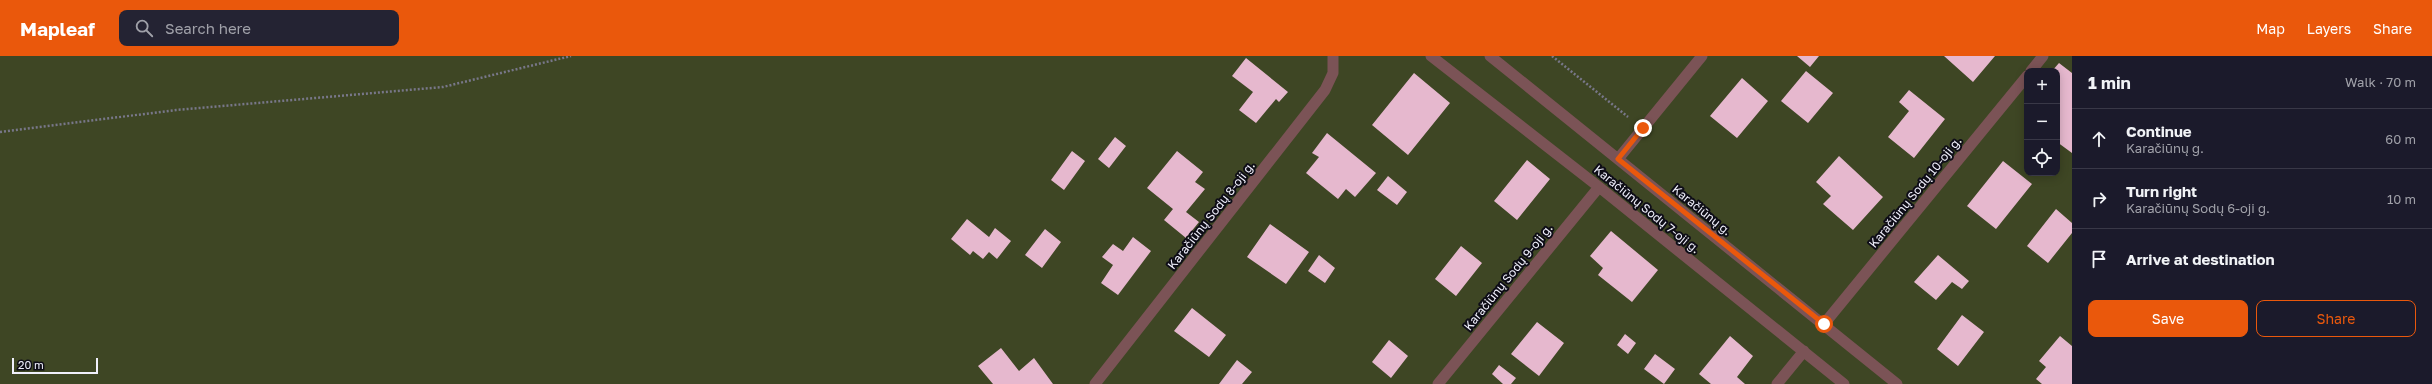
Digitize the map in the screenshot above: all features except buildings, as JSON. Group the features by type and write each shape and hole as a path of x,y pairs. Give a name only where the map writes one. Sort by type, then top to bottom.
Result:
{"street":[{"name":"Karačiūnų Sodų 8-oji g.","path":"1095,384 1325,90 1334,73 1333,56"},
{"name":"Karačiūnų Sodų 7-oji g.","path":"1431,56 1599,187 1844,384"},
{"name":"Karačiūnų g.","path":"1490,56 1897,384"},
{"path":"1618,159 1702,56"},
{"path":"2033,68 2043,56"},
{"name":"Karačiūnų Sodų 10-oji g.","path":"1824,324 2024,80"},
{"name":"Karačiūnų Sodų 9-oji g.","path":"1438,384 1599,187"},
{"path":"1777,384 1804,351"}],"path":[{"path":"0,132 176,110 443,87 571,56"},
{"path":"1552,56 1643,128"}],"green space":[{"path":"0,56 2072,56 2072,384 0,384"}],"route":[{"path":"1643,128 1618,159 1824,324"}]}
